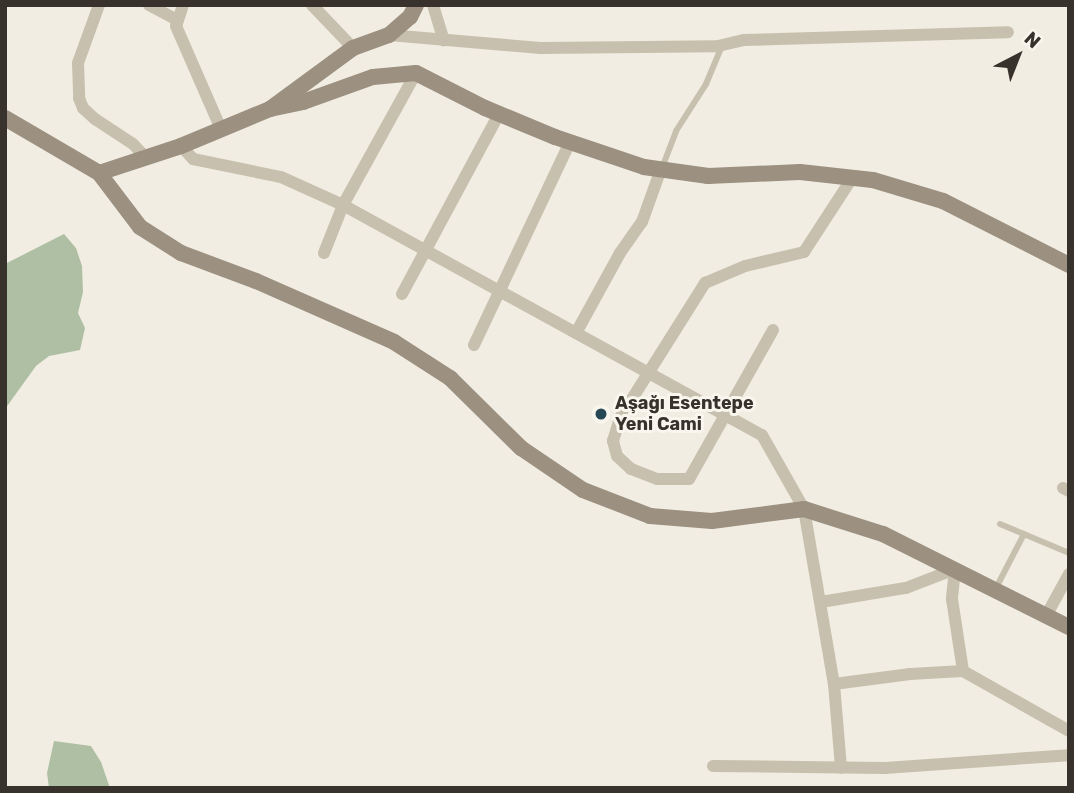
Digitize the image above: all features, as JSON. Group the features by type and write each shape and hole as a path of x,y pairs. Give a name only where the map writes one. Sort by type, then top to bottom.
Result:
{"street":[{"path":"99,5 78,62 79,98 89,113 133,144 146,158"},
{"path":"149,5 177,20"},
{"path":"183,5 177,20 181,41 221,129"},
{"path":"312,5 353,48"},
{"path":"270,109 353,48 389,34 410,16 416,5"},
{"path":"433,5 444,40"},
{"path":"389,34 540,48 723,45 744,40 1008,32"},
{"path":"99,173 181,146 270,109 303,102 373,77 416,73 499,114 644,167 708,176 800,172 873,180 943,201 1069,265"},
{"path":"324,253 343,205 416,73"},
{"path":"401,294 499,114"},
{"path":"5,118 35,138 99,173 140,227 181,253 256,281 394,342 450,378 521,448 583,490 650,516 712,521 804,509 883,534 1069,628"},
{"path":"474,345 570,142"},
{"path":"181,146 193,159 281,177 343,205 762,435 804,509 834,684 841,768"},
{"path":"576,333 620,253 642,222 661,169"},
{"path":"773,330 689,479 657,479 631,470 617,456 613,441 620,418 705,283 745,266 804,252 852,178"},
{"path":"821,602 906,588 955,569"},
{"path":"955,569 951,598 964,671"},
{"path":"1046,616 1069,574"},
{"path":"834,684 909,674 964,671 1069,731"},
{"path":"713,766 885,768 1069,755"}],"lane":[{"path":"661,169 676,131 706,84 723,45"},
{"path":"1000,524 1069,553"},
{"path":"995,590 1024,534"}],"green space":[{"path":"64,234 76,248 82,266 83,292 78,313 85,328 80,350 49,356 36,366 5,409 5,264"},
{"path":"54,741 91,746 101,762 110,788 49,788 47,773"}],"place":[{"name":"Aşağı Esentepe Yeni Cami","path":"601,414"}]}
